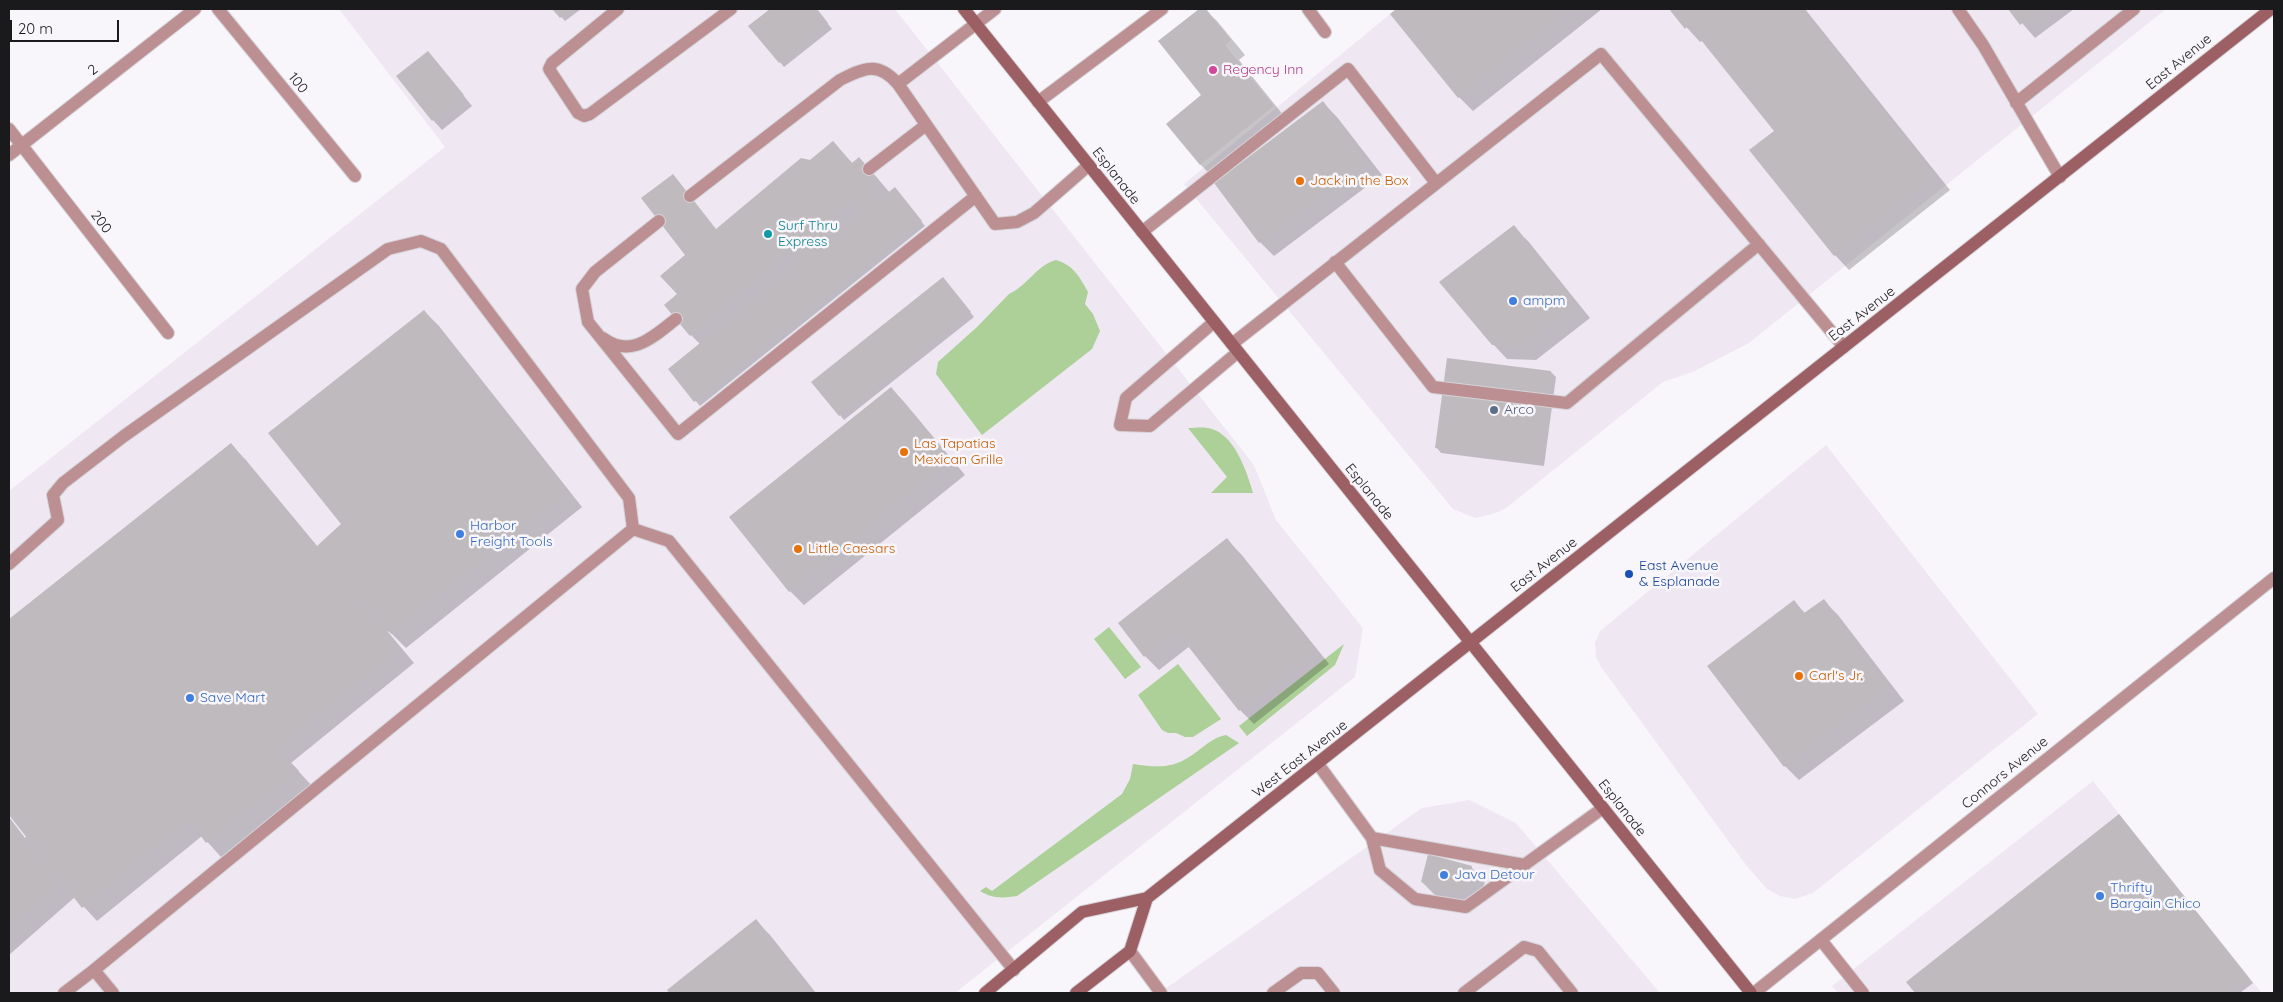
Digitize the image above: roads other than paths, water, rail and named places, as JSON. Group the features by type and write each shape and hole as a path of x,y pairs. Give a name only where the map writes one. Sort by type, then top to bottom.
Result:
{"main road":[{"name":"Esplanade","path":"964,9 1753,993"},
{"name":"East Avenue","path":"1471,642 2271,9"},
{"name":"West East Avenue","path":"985,993 1082,912 1147,898 1471,642"},
{"path":"1076,993 1130,951 1147,898"}],"street":[{"name":"2","path":"9,155 195,9"},
{"name":"100","path":"218,9 355,176"},
{"path":"618,9 552,62 549,69 578,113 584,116 590,114 731,9"},
{"path":"898,84 995,9"},
{"path":"1038,102 1162,9"},
{"path":"1308,9 1325,32"},
{"path":"1958,9 1982,45 2060,177"},
{"path":"2016,103 2134,9"},
{"path":"1214,322 1126,398 1120,425 1150,426 1235,348 1335,262 1601,54 1844,347"},
{"path":"690,196 840,80 861,69 871,68 882,71 898,84 995,224 1017,222 1034,213 1089,165"},
{"path":"1142,232 1348,69 1436,183"},
{"path":"869,169 926,125"},
{"name":"200","path":"9,129 168,333"},
{"path":"659,221 595,272 582,290 588,322 678,434 976,196"},
{"path":"9,564 58,520 53,495 63,483 124,436 388,249 421,241 441,249 629,498 633,529"},
{"path":"1335,262 1433,387 1567,403 1759,244"},
{"path":"597,334 613,346 630,346 645,343 676,319"},
{"path":"633,529 669,541 1014,970"},
{"path":"64,993 633,529"},
{"name":"Connors Avenue","path":"1753,993 2274,578"},
{"path":"1318,764 1372,838 1380,870 1415,899 1466,907 1603,808"},
{"path":"1372,838 1525,865"},
{"path":"1821,940 1864,993"},
{"path":"1464,993 1524,947 1538,951 1572,993"},
{"path":"1130,951 1161,993"},
{"path":"94,970 113,993"},
{"path":"1273,993 1301,972 1318,973 1334,993"}],"place":[{"name":"Regency Inn","path":"1213,70"},
{"name":"Jack in the Box","path":"1300,181"},
{"name":"Surf Thru Express","path":"768,234"},
{"name":"ampm","path":"1513,301"},
{"name":"Arco","path":"1494,410"},
{"name":"Las Tapatias Mexican Grille","path":"904,452"},
{"name":"Harbor Freight Tools","path":"460,534"},
{"name":"Little Caesars","path":"798,549"},
{"name":"East Avenue & Esplanade","path":"1629,574"},
{"name":"Carl's Jr.","path":"1799,676"},
{"name":"Save Mart","path":"190,698"},
{"name":"Java Detour","path":"1444,875"},
{"name":"Thrifty Bargain Chico","path":"2100,896"}]}
